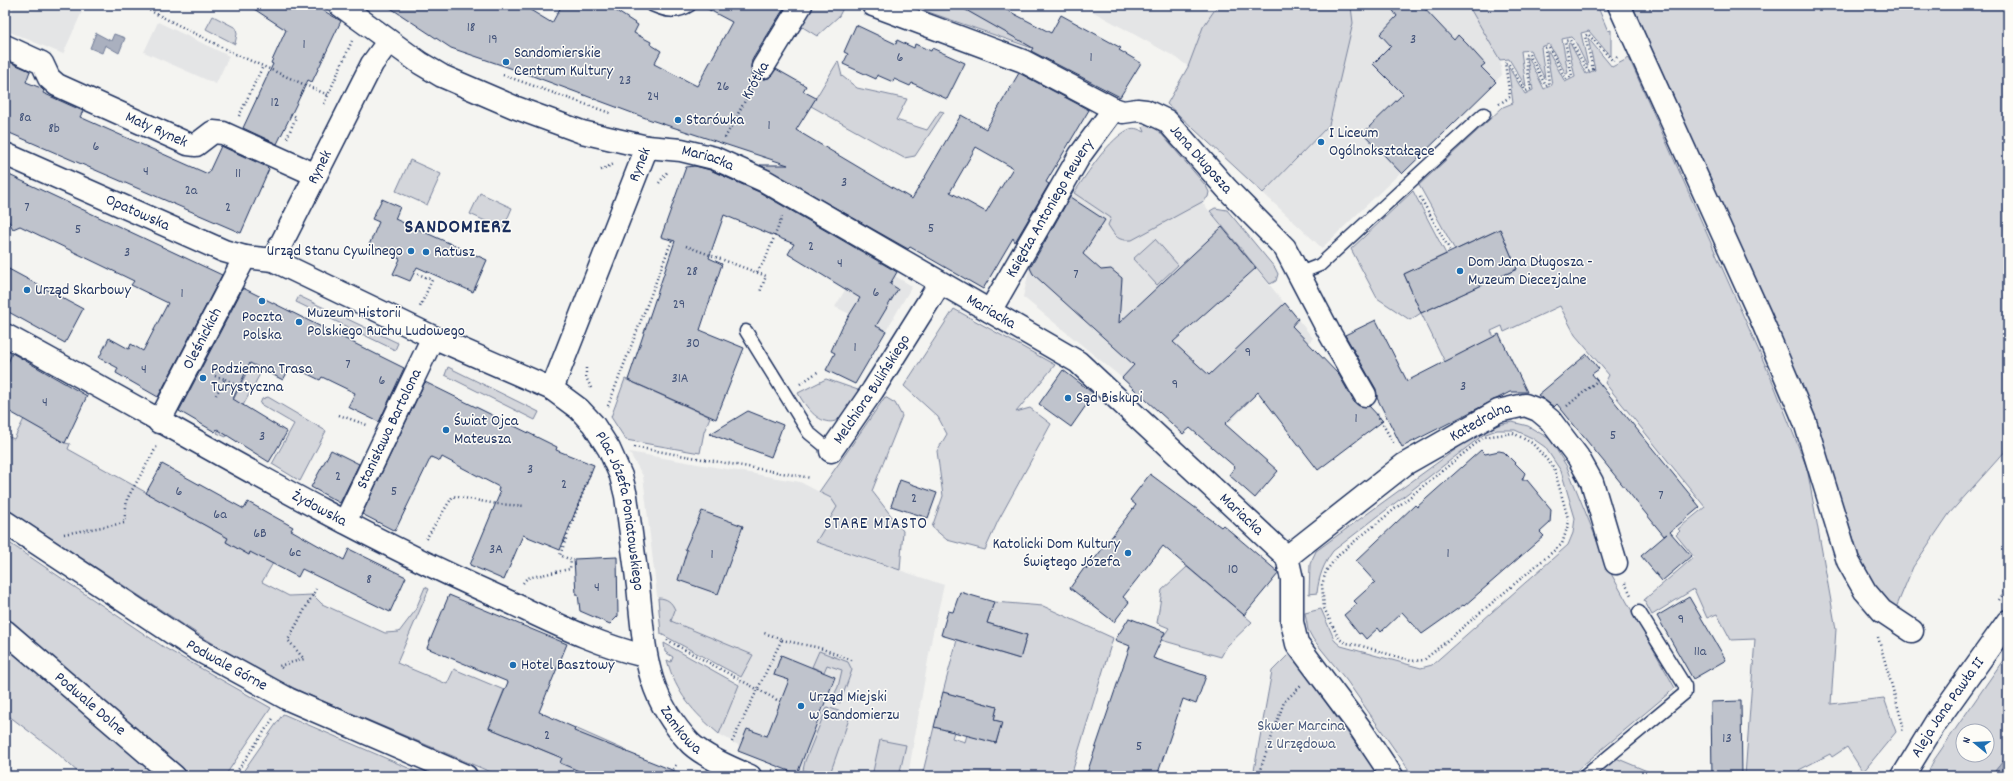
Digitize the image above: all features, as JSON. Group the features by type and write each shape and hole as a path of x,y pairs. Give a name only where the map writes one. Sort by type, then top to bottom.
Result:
{"street":[{"path":"340,5 388,42"},
{"name":"Krótka","path":"763,67 801,5"},
{"name":"Jana Długosza","path":"873,5 1024,61 1114,109 1123,112 1137,110 1146,111 1167,121 1227,189 1285,248 1300,273 1330,334 1365,395"},
{"path":"1619,5 1757,309 1805,422 1848,561 1865,591 1882,611 1912,631"},
{"name":"Rynek","path":"273,260 372,64 388,42 442,76 514,107 582,132 647,147 552,389"},
{"name":"Mały Rynek","path":"5,46 42,63 49,78 57,85 188,144 196,145 213,132 223,133 316,175"},
{"name":"Księdza Antoniego Rewery","path":"990,311 1080,155 1114,109"},
{"name":"Mariacka","path":"647,147 681,150 714,158 765,181 1078,362 1287,556"},
{"name":"Opatowska","path":"5,154 224,250 246,257 273,260"},
{"name":"Oleśnickich","path":"164,424 246,257"},
{"path":"273,260 433,337 552,389"},
{"name":"Melchiora Bulińskiego","path":"831,452 873,390 940,283"},
{"name":"Żydowska","path":"5,335 164,424 429,566 583,635 645,656"},
{"name":"Stanisława Bartolona","path":"345,522 433,337"},
{"name":"Plac Józefa Poniatowskiego","path":"552,389 579,409 593,424 609,449 621,476 626,496 645,656"},
{"name":"Katedralna","path":"1287,556 1405,464 1498,411 1525,406 1538,410 1550,420 1578,457 1592,482 1616,563"},
{"name":"Podwale Górne","path":"5,522 195,648 288,699 466,776"},
{"path":"1287,556 1292,579 1292,622 1297,644 1360,728 1392,776"},
{"name":"Aleja Jana Pawła II","path":"1903,776 1936,722 2008,621"},
{"name":"Podwale Dolne","path":"5,631 174,776"},
{"name":"Zamkowa","path":"645,656 656,693 678,727 692,745 725,765 759,772"}],"lane":[{"path":"652,5 669,12 682,10 690,5"},
{"path":"1300,273 1320,265 1484,114"},
{"name":"Melchiora Bulińskiego","path":"746,331 809,433 831,452"},
{"path":"1585,776 1685,692 1685,686 1639,612"}],"path":[{"path":"139,5 231,52 328,95"},
{"path":"1510,97 1505,63 1508,63 1526,91 1531,89 1525,55 1529,54 1546,86 1549,84 1545,48 1549,47 1566,79 1572,76 1565,42 1570,40 1588,71 1593,69 1585,36 1588,34 1613,62 1617,58 1616,50"},
{"path":"322,108 352,44 353,38"},
{"path":"238,120 263,66"},
{"name":"Krótka","path":"714,158 763,67"},
{"path":"500,74 617,116"},
{"path":"286,141 296,118 291,114"},
{"path":"656,188 668,171 674,168"},
{"path":"1411,180 1451,252"},
{"path":"757,272 766,258 784,212"},
{"path":"606,414 672,240"},
{"path":"686,246 766,276 760,292"},
{"path":"410,326 432,280 414,272"},
{"path":"587,364 586,377 594,394"},
{"path":"797,386 819,372"},
{"path":"215,376 235,384 234,386"},
{"path":"216,395 225,379"},
{"path":"1550,420 1596,382"},
{"path":"1365,395 1387,430 1405,464"},
{"path":"339,415 373,428"},
{"path":"62,534 124,523 127,499 164,424"},
{"path":"1513,433 1532,443 1554,468 1560,482 1569,522 1562,544 1424,660 1411,661 1340,640 1324,608 1322,585 1326,571 1339,554 1484,437 1513,433"},
{"path":"631,446 811,478"},
{"path":"523,584 527,578 570,569 571,560 560,555 593,467"},
{"path":"425,541 453,496 497,504 525,506"},
{"path":"1616,563 1639,612"},
{"path":"285,670 279,666 304,659 288,640 316,589"},
{"path":"764,633 782,640 820,648 854,661"},
{"path":"1878,636 1903,725"},
{"path":"664,639 779,701"},
{"path":"732,743 782,640"},
{"path":"1258,776 1284,702 1305,683"},
{"path":"234,776 275,715"},
{"path":"669,776 671,770"},
{"path":"759,772 789,776"}],"shaded area":[{"path":"15,5 85,5 63,54 5,30"},
{"name":"I Liceum Ogólnokształcące","path":"1081,5 1468,5 1500,60 1502,75 1322,248 1175,111 1199,75 1177,58"},
{"path":"158,22 229,56 216,84 144,52"},
{"path":"1137,128 1206,207 1313,338 1230,422 1210,408 1183,434 1122,378 1023,297 1031,262 1071,198 1096,161 1115,140 1130,129"},
{"path":"864,258 912,286 886,331 835,307"},
{"path":"629,452 800,482 831,498 838,507 816,542 944,585 932,637 908,776 809,776 740,746 719,734 741,677 753,655 671,621 659,613 643,476"}],"green space":[{"path":"813,5 835,5 843,8 839,16 817,36 801,26"},
{"path":"908,5 974,5 1032,48"},
{"path":"1218,5 1350,5 1351,7 1353,23 1329,125 1263,193 1167,104 1188,67 1203,27"},
{"path":"1468,5 1597,5 1608,31 1611,30 1611,57 1589,31 1581,33 1588,66 1575,41 1571,37 1562,39 1568,73 1566,74 1549,44 1541,47 1545,79 1530,50 1521,51 1526,87 1509,59 1500,60"},
{"path":"1632,5 2008,5 2008,448 1949,514 1913,567 1896,608 1881,594 1862,565 1844,509 1770,312"},
{"path":"213,16 236,28 237,34 235,44 206,29"},
{"path":"1588,38 1612,67 1629,58 1774,385 1807,468 1836,629 1831,704 1884,698 1896,732 1863,772 1847,747 1832,757 1830,754 1799,770 1800,774 1796,776 1745,776 1755,639 1731,640 1717,614 1707,618 1694,589 1652,615 1644,600 1694,557 1676,535 1680,531 1678,529 1705,507 1605,383 1609,375 1575,335 1560,306 1504,332 1502,326 1491,331 1494,337 1445,362 1421,313 1517,269 1500,229 1455,250 1419,185 1503,107 1513,103 1508,66 1525,94 1533,90 1527,58 1529,58 1544,89 1552,85 1547,52 1549,52 1565,82 1575,77 1568,44 1570,43 1586,74 1595,70"},
{"path":"838,61 842,76 857,88 907,99 896,120 927,130 940,111 944,112 915,156 904,158 811,106"},
{"path":"1147,123 1158,130 1206,186 1209,192 1208,197 1202,202 1132,240 1123,240 1115,235 1108,225 1111,218 1074,193 1099,157 1114,140 1132,128 1145,132 1143,127"},
{"path":"410,160 441,174 427,205 396,191"},
{"path":"1413,191 1446,254 1404,274 1421,313 1410,320 1377,298 1351,249"},
{"path":"480,193 512,208 503,229 470,214"},
{"path":"1215,208 1227,210 1275,268 1278,274 1276,281 1270,284 1210,211"},
{"path":"1155,239 1178,265 1157,285 1133,259"},
{"path":"299,296 398,343 395,350 296,302"},
{"path":"954,309 1055,365 1016,412 1030,408 1051,424 998,521 985,550 947,540 932,527 943,496 937,451 947,434 938,417 904,386"},
{"path":"448,367 539,412 535,420 445,375"},
{"path":"249,368 260,374 226,437 217,433"},
{"path":"625,379 710,417 704,432 700,453 626,440 611,417"},
{"path":"826,379 858,390 850,407 843,416 836,421 829,422 821,420 808,408 798,393"},
{"path":"268,397 326,431 300,481 272,464 294,424 260,404 262,399"},
{"path":"885,397 895,403 902,416 872,491 903,531 900,570 816,542 837,507 831,498 819,492"},
{"path":"24,419 65,443 70,444 68,449 228,538 226,542 249,555 251,550 273,563 262,582 289,596 313,595 322,604 385,633 399,632 415,611 425,587 429,589 397,663 447,684 454,669 504,690 489,728 562,758 575,728 627,751 617,776 500,776 304,693 261,672 204,638 5,508 5,435 14,439"},
{"path":"1512,422 1528,426 1550,439 1567,467 1609,570 1675,688 1570,776 1413,776 1347,681 1313,639 1308,630 1305,613 1321,609 1335,641 1341,646 1421,668 1432,665 1568,545 1573,533 1575,518 1561,471 1545,447 1532,438 1515,430 1497,430 1483,435 1333,551 1322,571 1317,593 1309,594 1310,564 1316,551 1485,428"},
{"path":"5,540 165,648 271,708 225,776 192,776 5,618"},
{"path":"1187,567 1252,622 1227,646 1221,657 1161,640 1169,628 1157,623 1162,590"},
{"path":"658,598 667,600 674,607 675,610 671,621 753,655 741,677 661,634"},
{"path":"994,602 1043,606 1113,638 1071,776 922,776 934,727 954,732 952,738 965,742 967,735 996,743 1002,722 994,720 997,707 943,692 957,640 1020,659 1027,635 987,623"},
{"path":"664,643 739,685 719,734 693,710 681,692 675,682 667,660 671,662 673,657 665,652"},
{"path":"5,646 159,776 82,776 55,751 5,713"},
{"path":"819,651 848,662 852,670 840,703 832,699 838,687 842,670 827,665 824,672 812,667"},
{"name":"Skwer Marcina z Urzędowa","path":"1290,653 1379,776 1253,776 1272,671"},
{"path":"2008,653 2008,755 1991,776 1926,776 1934,760 1955,730 1955,763 1995,763 1995,723 1960,723"},
{"path":"827,707 847,714 849,719 831,771 820,776 803,770 805,761"},
{"path":"283,714 427,776 240,776"},
{"path":"880,740 906,745 899,776 872,776"},
{"path":"1616,758 1659,776 1594,776"}],"water":[{"path":"96,33 111,41 114,34 125,38 119,53 105,45 102,53 90,48"},
{"path":"2008,755 2008,776 1991,776"}],"building":[{"path":"248,5 314,5 341,21 312,82 308,80 277,144 243,128 273,64 271,63 286,30"},
{"path":"386,5 522,5 552,23 562,5 607,5 638,25 634,33 651,42 650,44 661,51 654,64 697,86 732,22 700,5 786,5 752,60 752,73 757,78 769,78 776,69 806,86 803,91 816,98 796,130 912,199 961,115 986,129 1019,73 1089,110 1046,182 1049,184 1015,242 1013,238 983,289 910,247 908,249 760,165 788,165 651,120 522,72 451,48","holes":["976,147 1013,168 986,212 950,192"]},
{"path":"957,5 997,5 1051,33 1061,15 1121,48 1119,50 1141,63 1120,97 1031,51 1033,48"},
{"path":"1389,5 1421,5 1454,40 1458,35 1467,44 1485,64 1481,67 1496,82 1402,174 1363,133 1403,94 1373,64 1391,46 1380,34 1397,16"},
{"path":"856,25 896,44 897,40 914,48 915,44 931,51 932,48 965,63 947,99 912,83 910,86 894,79 893,82 877,75 876,79 843,64 848,54 844,52"},
{"path":"5,60 30,71 26,82 41,88 44,91 43,93 83,111 80,117 208,174 221,146 267,167 269,169 241,233 5,131"},
{"path":"695,166 710,170 759,192 897,272 890,284 898,289 876,326 886,331 855,384 826,370 835,353 831,351 842,327 860,298 788,254 794,244 724,215 709,258 722,264 700,330 744,348 716,419 628,380 675,241 661,237 686,167"},
{"path":"5,173 222,275 158,397 116,373 118,368 99,358 109,338 129,349 131,344 143,351 168,303 131,285 134,281 20,226 13,229 8,220 5,219"},
{"path":"1070,197 1105,220 1083,254 1101,270 1111,269 1122,278 1119,323 1222,227 1256,268 1173,342 1209,375 1285,303 1298,319 1292,326 1339,375 1354,402 1359,406 1369,406 1383,421 1318,470 1258,392 1225,424 1278,471 1255,498 1229,475 1235,467 1190,428 1183,434 1122,378 1134,365 1033,274 1030,268"},
{"name":"Ratusz","path":"382,199 400,207 395,219 487,260 473,292 417,267 410,281 393,274 400,259 369,245 379,222 372,219"},
{"name":"Dom Jana Długosza - Muzeum Diecezjalne","path":"1500,229 1517,269 1421,313 1404,274"},
{"name":"Urząd Skarbowy","path":"5,267 83,309 65,343 5,310"},
{"path":"243,288 404,368 379,422 348,407 355,393 322,377 320,380 291,366 283,380 250,363 233,399 287,432 269,462 217,429 215,432 179,411"},
{"path":"1376,320 1407,381 1499,334 1527,392 1510,392 1402,447 1377,398 1376,389 1345,335"},
{"path":"12,353 87,396 65,443 5,409 5,370"},
{"path":"1587,354 1599,369 1592,374 1700,507 1670,532 1691,556 1662,581 1641,556 1667,534 1664,536 1557,404 1554,407 1538,395"},
{"name":"Sąd Biskupi","path":"1063,370 1094,394 1071,427 1039,404"},
{"path":"425,382 557,447 556,450 594,465 560,550 523,535 504,580 470,565 500,493 498,491 499,487 442,457 440,461 431,457 395,531 362,514"},
{"path":"748,411 783,425 771,457 710,434"},
{"path":"331,450 359,464 340,503 311,487"},
{"path":"1481,450 1485,454 1499,451 1504,452 1525,473 1522,480 1527,480 1551,509 1550,523 1540,532 1544,536 1464,606 1463,605 1422,634 1402,612 1381,632 1378,628 1366,639 1361,633 1359,634 1344,615 1357,604 1354,601 1375,582 1356,561 1415,505 1417,507"},
{"path":"162,464 244,509 248,502 293,527 291,530 344,560 349,549 406,577 390,612 302,569 298,577 250,552 249,555 226,542 228,538 146,493"},
{"path":"1150,474 1221,527 1223,525 1278,572 1278,574 1244,615 1163,546 1123,597 1129,602 1114,622 1070,588 1085,567 1087,569 1136,505 1130,500"},
{"path":"900,480 937,493 928,518 891,506"},
{"path":"702,511 743,526 718,594 678,580 687,550 685,549"},
{"path":"617,557 618,616 610,624 580,611 578,594 576,594 574,559"},
{"path":"960,592 994,602 987,623 1027,635 1020,659 941,635 948,611 953,612"},
{"name":"Hotel Basztowy","path":"449,595 567,644 539,712 575,728 574,731 687,776 591,776 560,763 562,758 489,728 508,682 427,648"},
{"path":"1689,597 1726,660 1693,679 1657,616"},
{"path":"1129,618 1165,632 1153,658 1206,676 1196,704 1183,699 1157,776 1086,776 1130,646 1115,640"},
{"name":"Urząd Miejski w Sandomierzu","path":"781,655 835,677 797,774 738,751 747,729 767,736 789,680 774,675"},
{"path":"943,692 997,707 994,720 1002,722 996,743 934,727"},
{"path":"1741,701 1742,776 1712,776 1711,702"}],"place":[{"name":"Sandomierskie Centrum Kultury","path":"506,62"},
{"name":"Starówka","path":"678,120"},
{"name":"I Liceum Ogólnokształcące","path":"1321,142"},
{"name":"Urząd Stanu Cywilnego","path":"411,251"},
{"name":"Ratusz","path":"426,252"},
{"name":"Dom Jana Długosza - Muzeum Diecezjalne","path":"1460,271"},
{"name":"Urząd Skarbowy","path":"27,290"},
{"name":"Poczta Polska","path":"262,301"},
{"name":"Muzeum Historii Polskiego Ruchu Ludowego","path":"299,322"},
{"name":"Podziemna Trasa Turystyczna","path":"203,378"},
{"name":"Sąd Biskupi","path":"1068,398"},
{"name":"Świat Ojca Mateusza","path":"446,430"},
{"name":"Katolicki Dom Kultury Świętego Józefa","path":"1128,553"},
{"name":"Hotel Basztowy","path":"513,665"},
{"name":"Urząd Miejski w Sandomierzu","path":"801,706"}],"district":[{"name":"SANDOMIERZ","path":"458,228"},
{"name":"STARE MIASTO","path":"876,525"}]}
